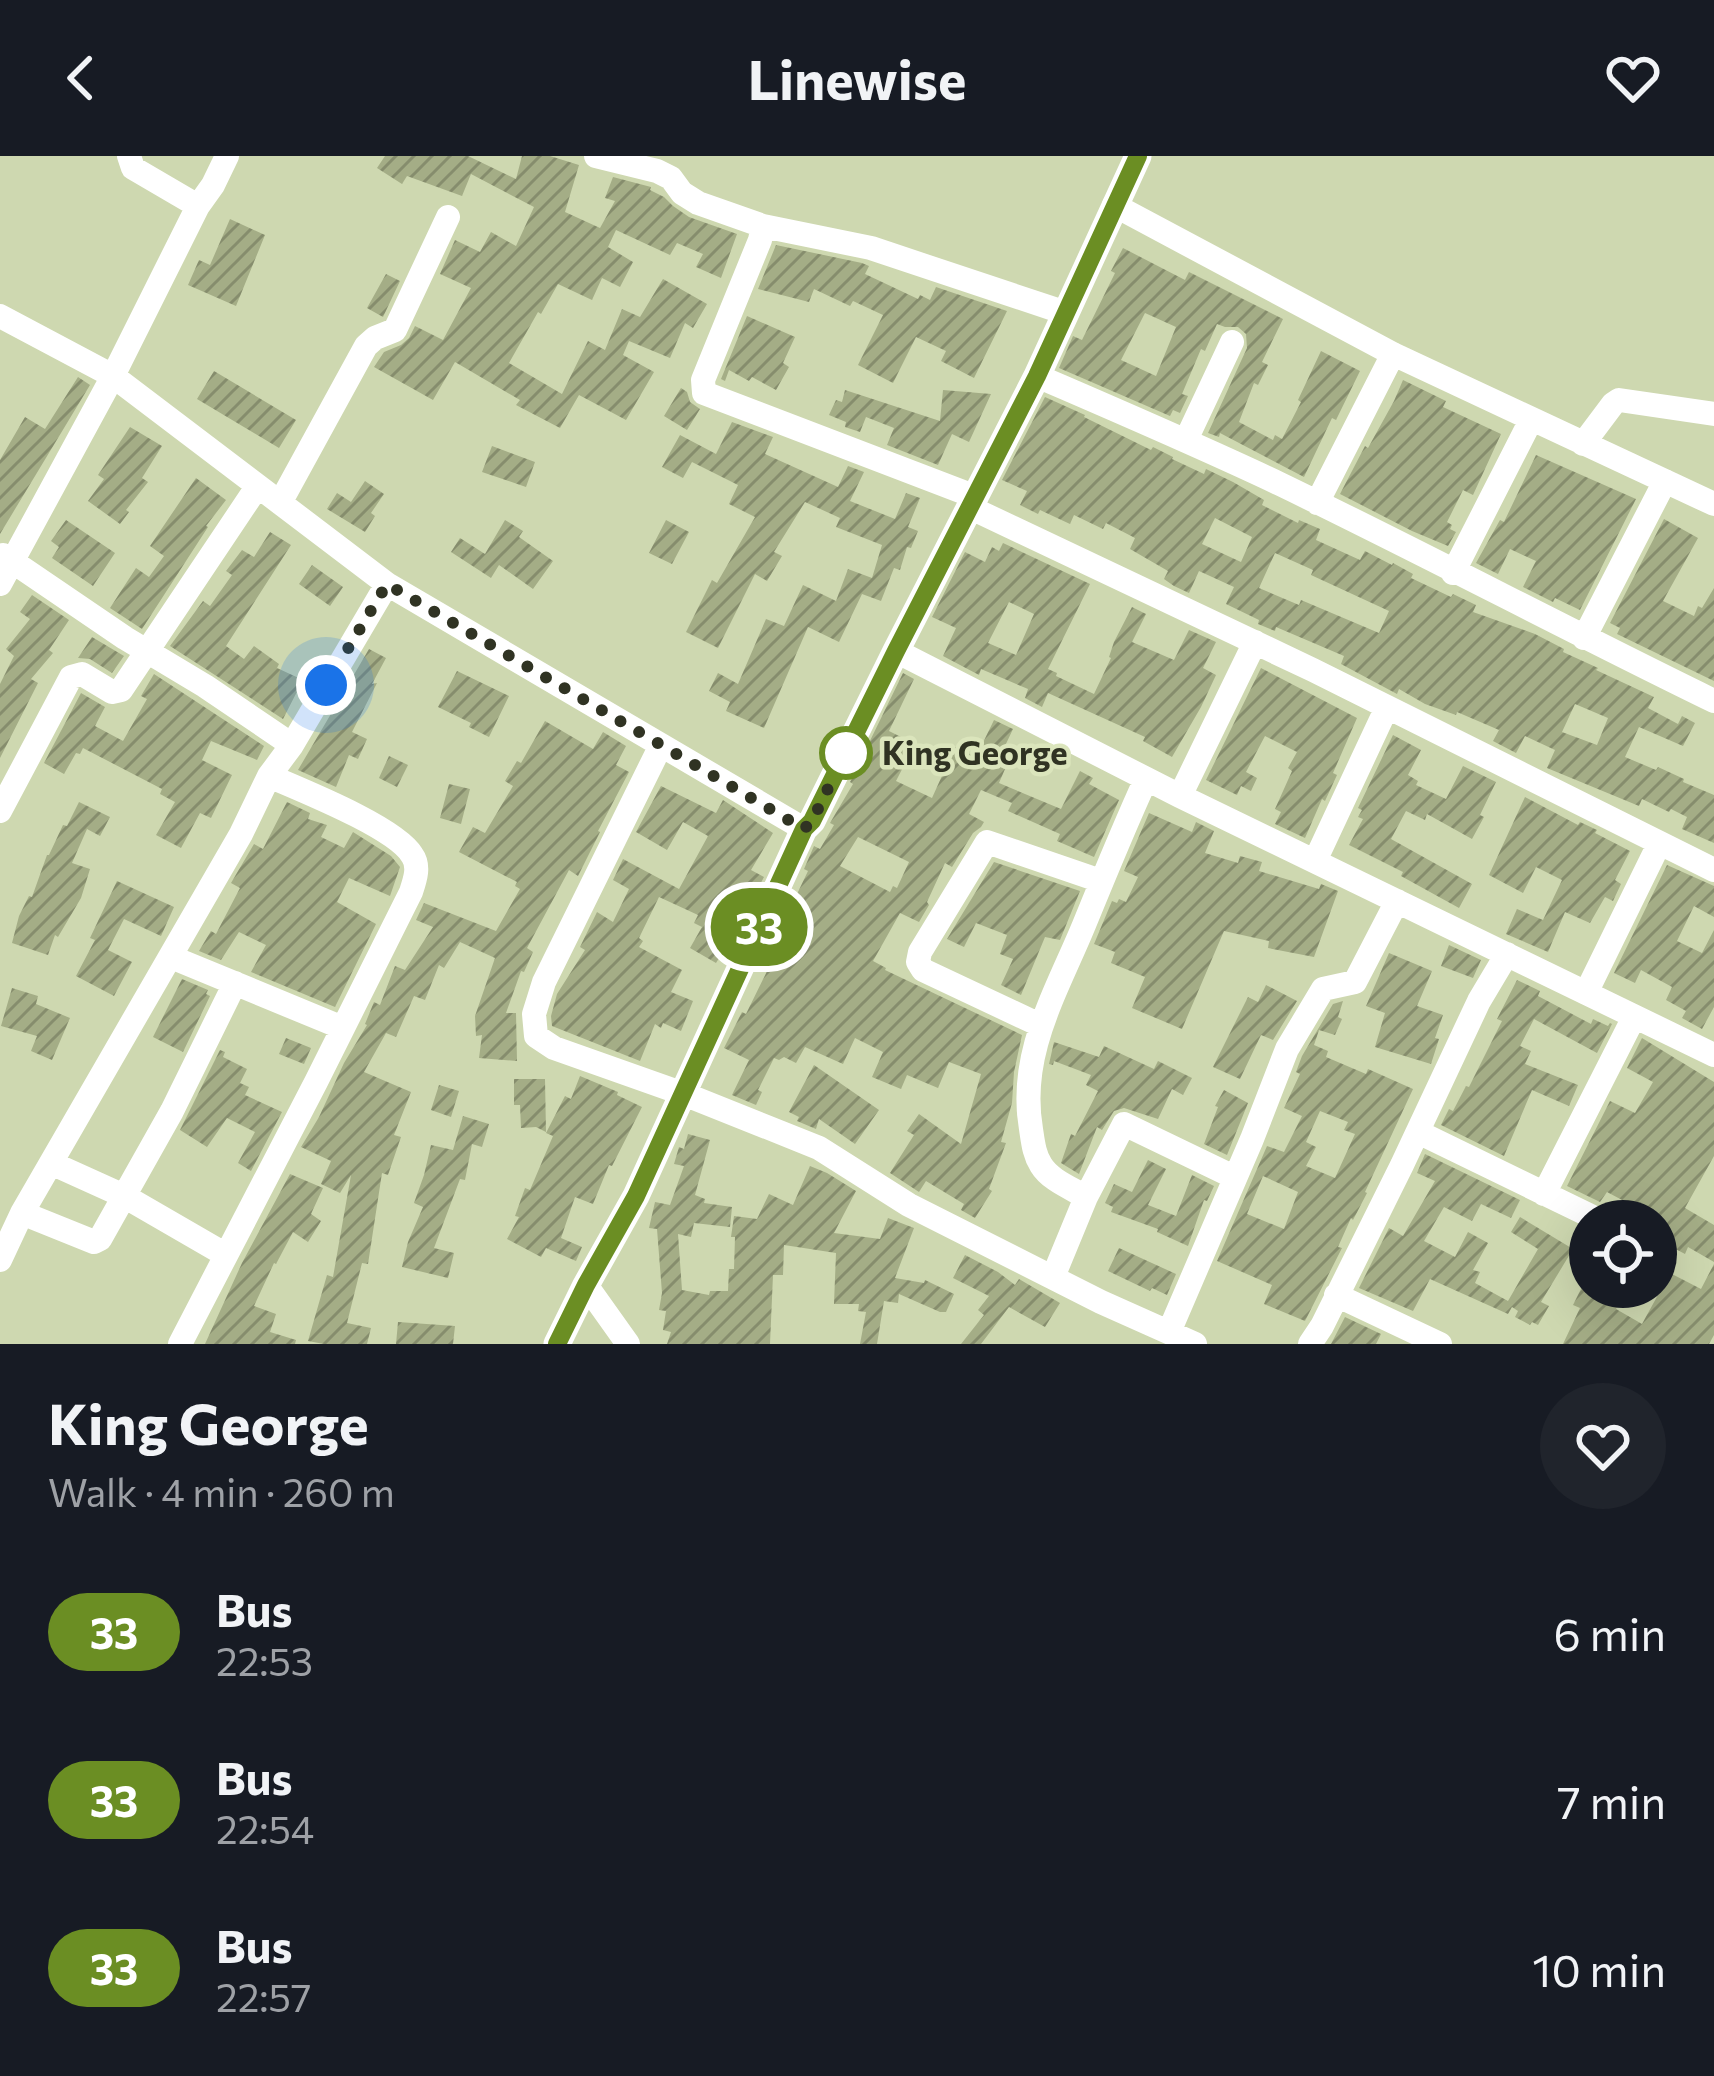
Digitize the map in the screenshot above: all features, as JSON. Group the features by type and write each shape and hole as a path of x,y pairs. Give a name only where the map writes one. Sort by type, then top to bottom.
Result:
{"street":[{"path":"129,156 133,168 198,206"},
{"path":"0,584 7,558 113,376 227,156"},
{"path":"596,156 657,171 698,203 763,226 871,248 1066,314"},
{"path":"557,1344 636,1196 808,825 1037,376 1138,156"},
{"path":"1114,205 1393,354 1714,504"},
{"path":"280,503 366,346 395,330 448,217"},
{"path":"763,226 703,380 704,393 973,502 1714,870"},
{"path":"0,316 113,376 387,584 661,745 808,825"},
{"path":"1186,440 1232,342"},
{"path":"1317,503 1393,354"},
{"path":"1037,376 1186,440 1714,701"},
{"path":"1583,444 1619,400 1714,414"},
{"path":"1454,573 1531,420"},
{"path":"1584,638 1665,482"},
{"path":"0,811 71,677 82,674 112,692 125,686 257,487"},
{"path":"7,558 292,745"},
{"path":"0,1260 92,1088 241,834 269,776 387,584"},
{"path":"1180,796 1256,642"},
{"path":"896,651 1180,796 1714,1055"},
{"path":"1315,861 1387,707"},
{"path":"661,745 544,982 534,1014 536,1036 554,1048 820,1148 909,1205 1196,1344"},
{"path":"180,1344 411,892 417,868 404,846 368,822 269,776"},
{"path":"1086,1197 1049,1175 1034,1150 1027,1106 1029,1070 1040,1025 1146,779"},
{"path":"1040,1025 922,970 920,952 987,842 1101,881"},
{"path":"1586,993 1659,844"},
{"path":"1169,1332 1292,1038 1323,989 1355,982 1397,901"},
{"path":"1310,1344 1479,1000 1507,955"},
{"path":"171,957 343,1028"},
{"path":"22,1213 96,1242 172,1111 235,983"},
{"path":"1544,1194 1634,1016"},
{"path":"1052,1277 1124,1124 1234,1177"},
{"path":"1418,1132 1569,1206"},
{"path":"52,1163 124,1196 226,1255"},
{"path":"586,1285 628,1344"},
{"path":"1336,1295 1440,1344"}],"building":[{"path":"385,156 468,156 516,179 522,156 550,156 579,165 565,212 600,228 615,201 605,198 613,177 651,187 689,217 737,234 721,278 696,267 703,254 677,243 670,255 616,230 608,247 633,262 620,287 602,278 592,300 558,284 541,314 538,312 509,363 562,394 588,341 605,350 622,309 640,317 663,279 707,304 693,328 685,323 670,358 629,341 623,355 654,372 626,420 579,395 560,428 516,405 520,400 455,362 433,400 374,367 384,352 409,338 415,326 443,340 471,288 440,274 455,240 480,252 491,232 516,246 534,207 471,174 462,196 407,176 402,184 377,168"},
{"path":"230,219 265,235 236,306 188,285 199,260 210,265"},
{"path":"776,245 862,263 869,266 865,274 918,299 920,295 930,300 936,287 1007,311 974,378 941,361 946,351 916,337 893,383 858,365 883,315 814,289 809,302 758,289"},
{"path":"1123,248 1185,280 1189,272 1283,319 1262,362 1268,365 1258,385 1254,383 1239,422 1273,440 1275,435 1282,439 1321,351 1360,371 1304,477 1220,433 1219,437 1208,433 1247,348 1246,334 1238,327 1217,324 1182,394 1188,396 1180,413 1173,410 1170,416 1059,368 1073,336 1082,340 1115,273 1111,271","holes":["1145,313 1176,327 1156,376 1121,360"]},
{"path":"386,274 400,281 383,317 367,308"},
{"path":"747,316 795,337 783,363 789,367 776,390 729,370 725,381 721,379"},
{"path":"214,371 296,420 279,448 197,399"},
{"path":"78,377 90,385 0,534 0,460 25,417 45,429"},
{"path":"1403,380 1446,401 1443,407 1501,434 1473,495 1463,490 1447,522 1456,532 1448,546 1340,494"},
{"path":"681,388 700,409 687,430 664,416"},
{"path":"845,390 940,421 943,390 991,394 969,442 952,434 938,465 887,445 894,428 866,417 860,432 829,415 836,400 842,402"},
{"path":"1045,397 1204,474 1206,469 1233,482 1264,500 1262,505 1320,529 1316,540 1360,560 1365,551 1393,563 1413,574 1411,578 1476,605 1473,612 1535,634 1654,697 1648,708 1678,724 1682,716 1695,723 1683,746 1639,727 1625,757 1658,767 1714,795 1714,843 1682,829 1687,817 1671,809 1642,799 1639,806 1547,768 1555,750 1525,736 1516,753 1493,741 1499,730 1425,704 1399,689 1397,694 1341,664 1344,656 1258,624 1259,620 1226,604 1234,587 1199,571 1189,593 1174,586 1164,579 1168,571 1130,549 1135,538 1106,523 1103,529 1074,515 1070,524 1040,510 1038,514 1020,505 1027,491 1002,480","holes":["1215,518 1252,537 1241,562 1202,544","1275,553 1389,611 1379,633 1259,588","1575,704 1608,718 1597,745 1562,732"]},
{"path":"732,422 773,437 765,454 838,487 848,466 864,472 850,501 895,519 906,493 920,498 908,527 918,531 900,570 894,568 881,601 862,594 839,642 808,627 764,728 726,711 730,702 709,691 718,673 738,684 766,619 784,626 803,585 836,601 848,569 872,578 882,545 836,527 840,518 805,502 774,552 782,556 767,581 755,574 718,648 686,632 712,580 717,583 755,517 729,504 738,485 692,462 683,478 662,467 680,435 716,454"},
{"path":"130,427 162,446 142,478 148,482 120,524 88,501 104,479 98,475"},
{"path":"492,446 535,462 526,487 482,472"},
{"path":"1536,455 1636,499 1580,610 1523,587 1536,561 1510,549 1498,574 1476,563 1500,520 1504,522"},
{"path":"196,478 226,500 142,629 110,608 136,568 149,577 164,556 150,546"},
{"path":"365,481 384,494 365,532 327,509 337,493 351,502"},
{"path":"1664,519 1698,538 1663,601 1694,616 1714,588 1714,681 1617,634 1620,628 1610,623"},
{"path":"66,520 115,553 93,586 52,558 59,547 51,541"},
{"path":"505,520 523,531 519,537 553,561 533,589 499,565 491,578 451,552 460,538 485,554"},
{"path":"666,520 689,532 672,564 649,553"},
{"path":"270,532 291,545 226,646 244,659 254,646 279,664 277,668 303,680 283,719 170,646 203,601 210,606 232,575 226,571 242,550 254,557"},
{"path":"1003,543 1090,584 1048,669 1094,694 1132,607 1146,614 1132,642 1174,660 1189,630 1216,642 1203,668 1216,675 1172,757 1143,741 1145,737 1048,693 1042,707 1025,698 1028,689 981,669 979,675 943,656 956,628 932,617 965,552 985,562 992,547 999,551","holes":["1009,602 1034,614 1016,655 988,643"]},
{"path":"312,565 343,587 330,606 299,584"},
{"path":"32,595 69,620 49,650 53,653 31,679 38,683 0,758 0,684 14,656 6,649 30,619 20,612"},
{"path":"92,637 124,656 112,673 90,659 78,658"},
{"path":"369,649 386,658 352,732 367,739 358,759 349,755 336,787 298,770"},
{"path":"1261,668 1357,718 1333,773 1337,775 1305,838 1275,824 1281,812 1275,809 1297,752 1265,736 1246,772 1257,778 1251,791 1241,786 1237,795 1206,780"},
{"path":"457,671 509,696 489,737 438,707"},
{"path":"903,673 914,679 889,731 915,744 896,781 932,798 955,747 976,757 994,720 1013,729 996,765 1005,769 999,783 1061,809 1080,771 1093,778 1089,784 1119,800 1094,857 1057,841 1060,834 1008,811 1012,803 981,790 969,814 984,822 981,827 952,867 945,863 919,922 900,913 873,961 1022,1035 1001,1142 1006,1143 992,1191 975,1218 961,1210 964,1204 926,1181 919,1192 890,1173 914,1135 907,1131 919,1114 961,1144 981,1074 949,1062 938,1088 907,1075 901,1089 872,1077 883,1052 855,1038 843,1064 805,1047 796,1063 774,1058 756,1105 732,1095 749,1060 724,1048 773,959 767,957 808,871 804,869 814,846 820,849 834,825 830,823 853,784","holes":["858,837 909,862 897,888 893,886 890,892 840,866"]},
{"path":"154,674 264,746 257,760 211,741 202,760 232,775 211,818 200,813 181,848 156,835 175,802 160,794 162,789 83,748 64,774 44,763 81,693 105,707 95,726 123,741 147,699 141,696"},
{"path":"545,721 593,749 603,732 626,746 616,765 629,772 578,876 569,870 527,948 533,952 506,1013 516,1013 517,1061 479,1058 482,1035 476,1036 475,1016 495,958 460,942 444,968 439,965 425,1000 414,996 396,1037 386,1033 364,1072 411,1092 394,1135 401,1137 388,1175 382,1173 368,1264 362,1263 347,1323 371,1328 367,1344 308,1341 327,1275 333,1277 351,1175 340,1193 321,1184 331,1161 301,1147 367,1025 374,1002 380,1005 395,966 405,970 433,927 416,920 424,903 496,931 520,889 517,882 459,852 473,827 485,833 513,786 505,781"},
{"path":"1393,735 1421,750 1408,775 1418,781 1416,785 1446,799 1463,766 1496,782 1472,839 1427,814 1425,820 1406,811 1391,839 1472,884 1459,908 1349,845 1363,819 1358,817 1362,810 1358,808"},
{"path":"389,756 408,765 397,787 379,778"},
{"path":"449,784 470,789 461,824 440,818"},
{"path":"661,786 716,813 723,800 773,833 751,870 764,877 754,896 738,887 710,943 724,950 716,963 690,948 702,927 694,923 698,915 659,897 639,947 682,970 671,992 693,1001 681,1031 655,1024 640,1061 552,1026 551,1016 557,994 585,950 580,947 597,912 613,922 629,889 613,880 623,859 679,889 708,836 683,822 667,850 636,832"},
{"path":"1525,797 1630,851 1615,880 1621,884 1613,901 1605,897 1590,923 1565,912 1548,952 1506,934 1517,909 1543,920 1562,880 1536,867 1523,893 1489,875"},
{"path":"79,802 110,817 100,836 87,829 72,863 90,869 81,898 58,937 55,935 48,955 12,943 47,855"},
{"path":"287,802 310,813 308,819 327,825 321,837 344,848 353,832 400,867 390,896 349,878 337,902 376,924 335,1007 251,972 266,945 239,932 221,960 199,951 211,931 216,934 240,888 231,883 254,844 263,849"},
{"path":"1149,813 1192,832 1196,822 1214,831 1205,853 1238,863 1240,856 1262,862 1259,871 1338,891 1314,957 1268,948 1269,941 1224,931 1182,1029 1132,1008 1145,977 1111,963 1115,952 1094,944 1112,901 1126,902 1138,877 1124,871"},
{"path":"994,862 1080,891 1060,940 1045,937 1021,995 1001,985 1013,959 1000,954 1007,935 976,923 964,947 947,939"},
{"path":"1667,865 1714,886 1714,917 1694,906 1677,941 1702,953 1714,930 1714,1007 1702,1029 1682,1018 1686,1011 1666,1000 1672,987 1641,970 1635,983 1614,973"},
{"path":"117,881 174,907 161,936 124,919 108,950 132,962 114,996 76,976"},
{"path":"1449,945 1481,960 1473,978 1441,966"},
{"path":"1389,953 1432,971 1417,1006 1443,1015 1431,1064 1375,1047 1385,1013 1366,1006"},
{"path":"182,979 208,990 210,996 183,1052 153,1037"},
{"path":"1517,980 1591,1024 1593,1019 1612,1024 1597,1053 1534,1019 1520,1046 1531,1051 1525,1064 1578,1085 1569,1106 1532,1090 1504,1156 1441,1125 1469,1087"},
{"path":"1266,985 1297,1001 1273,1040 1261,1035 1240,1079 1213,1067 1248,997 1258,1002"},
{"path":"12,988 38,996 36,1004 70,1018 52,1060 31,1051 37,1036 1,1026"},
{"path":"1343,1001 1335,1035 1319,1030 1314,1045 1328,1051 1326,1057 1413,1089 1305,1321 1264,1304 1272,1285 1217,1261 1267,1146 1284,1152 1302,1116 1284,1108 1300,1074 1296,1072 1302,1056 1333,1004","holes":["1320,1111 1348,1122 1344,1130 1355,1134 1335,1178 1306,1166 1316,1147 1306,1142","1263,1176 1298,1192 1284,1229 1247,1214"]},
{"path":"286,1038 311,1048 304,1064 279,1054"},
{"path":"1642,1038 1714,1082 1714,1156 1685,1208 1714,1225 1714,1262 1688,1247 1685,1254 1677,1250 1677,1200 1622,1200 1607,1192 1596,1200 1567,1186 1610,1101 1635,1113 1653,1082 1627,1068"},
{"path":"1054,1042 1099,1057 1104,1046 1154,1069 1158,1061 1192,1078 1183,1095 1172,1089 1158,1119 1124,1108 1114,1111 1102,1130 1097,1127 1079,1174 1061,1163 1071,1134 1075,1136 1098,1091 1086,1085 1091,1075 1054,1061 1049,1064"},
{"path":"220,1050 225,1052 223,1057 247,1069 240,1083 249,1087 245,1095 282,1112 251,1171 238,1163 255,1132 227,1118 207,1147 180,1130"},
{"path":"814,1065 879,1110 855,1144 819,1119 816,1129 789,1112"},
{"path":"580,1076 642,1107 593,1204 575,1197 561,1238 582,1247 576,1261 546,1248 541,1257 507,1239 519,1217 515,1216 525,1188 530,1190 553,1136 546,1133 565,1096 571,1099"},
{"path":"514,1079 545,1079 546,1132 521,1128 520,1105 514,1105"},
{"path":"439,1085 459,1091 451,1117 431,1110"},
{"path":"1224,1090 1248,1103 1227,1155 1204,1144"},
{"path":"463,1116 489,1124 482,1147 472,1144 465,1180 460,1179 434,1248 454,1253 448,1278 402,1267 423,1207 414,1203 431,1145 453,1150"},
{"path":"688,1134 710,1140 695,1195 705,1199 704,1203 732,1207 730,1227 694,1223 691,1237 678,1234 682,1290 709,1295 710,1291 728,1291 729,1269 734,1269 734,1216 757,1219 769,1194 793,1205 810,1166 856,1191 834,1233 880,1239 888,1218 914,1228 895,1278 925,1280 954,1294 946,1312 899,1294 898,1303 884,1301 877,1344 860,1344 866,1312 858,1311 859,1304 834,1304 836,1253 784,1245 783,1275 773,1275 770,1344 667,1344 671,1332 663,1330 666,1311 659,1310 657,1229 649,1228 655,1202 670,1205 684,1166 674,1164"},
{"path":"1425,1154 1520,1200 1511,1218 1481,1204 1472,1221 1444,1207 1424,1241 1455,1257 1468,1232 1488,1243 1473,1270 1480,1272 1475,1283 1508,1301 1538,1249 1511,1232 1520,1217 1569,1247 1569,1256 1541,1302 1549,1306 1538,1325 1515,1317 1518,1311 1512,1307 1508,1314 1430,1279 1413,1311 1359,1288 1389,1228 1403,1236 1435,1181 1417,1173"},
{"path":"1148,1160 1166,1169 1148,1205 1176,1216 1192,1175 1214,1186 1204,1200 1188,1246 1111,1212 1113,1207 1105,1203 1114,1184 1132,1192"},
{"path":"290,1174 323,1188 311,1214 321,1221 308,1242 293,1232 254,1306 276,1314 270,1332 296,1340 295,1344 205,1344 242,1263"},
{"path":"1119,1248 1176,1274 1167,1295 1108,1271"},
{"path":"965,1255 1015,1285 1019,1279 1060,1303 1045,1327 1009,1307 981,1344 961,1344 984,1315 978,1310 989,1296 953,1278"},
{"path":"1714,1264 1714,1335 1709,1344 1563,1344 1580,1308 1616,1308 1642,1324 1651,1308 1677,1308 1677,1277 1701,1289"},
{"path":"1345,1317 1381,1334 1376,1344 1331,1344"},
{"path":"398,1322 455,1326 453,1344 396,1344"}],"bus line":[{"name":"33","path":"557,1344 636,1196 804,829 1037,376 1138,156"}],"place":[{"name":"King George","path":"846,753"}],"route":[{"path":"326,685 387,584 804,829 854,736 846,753"}]}
